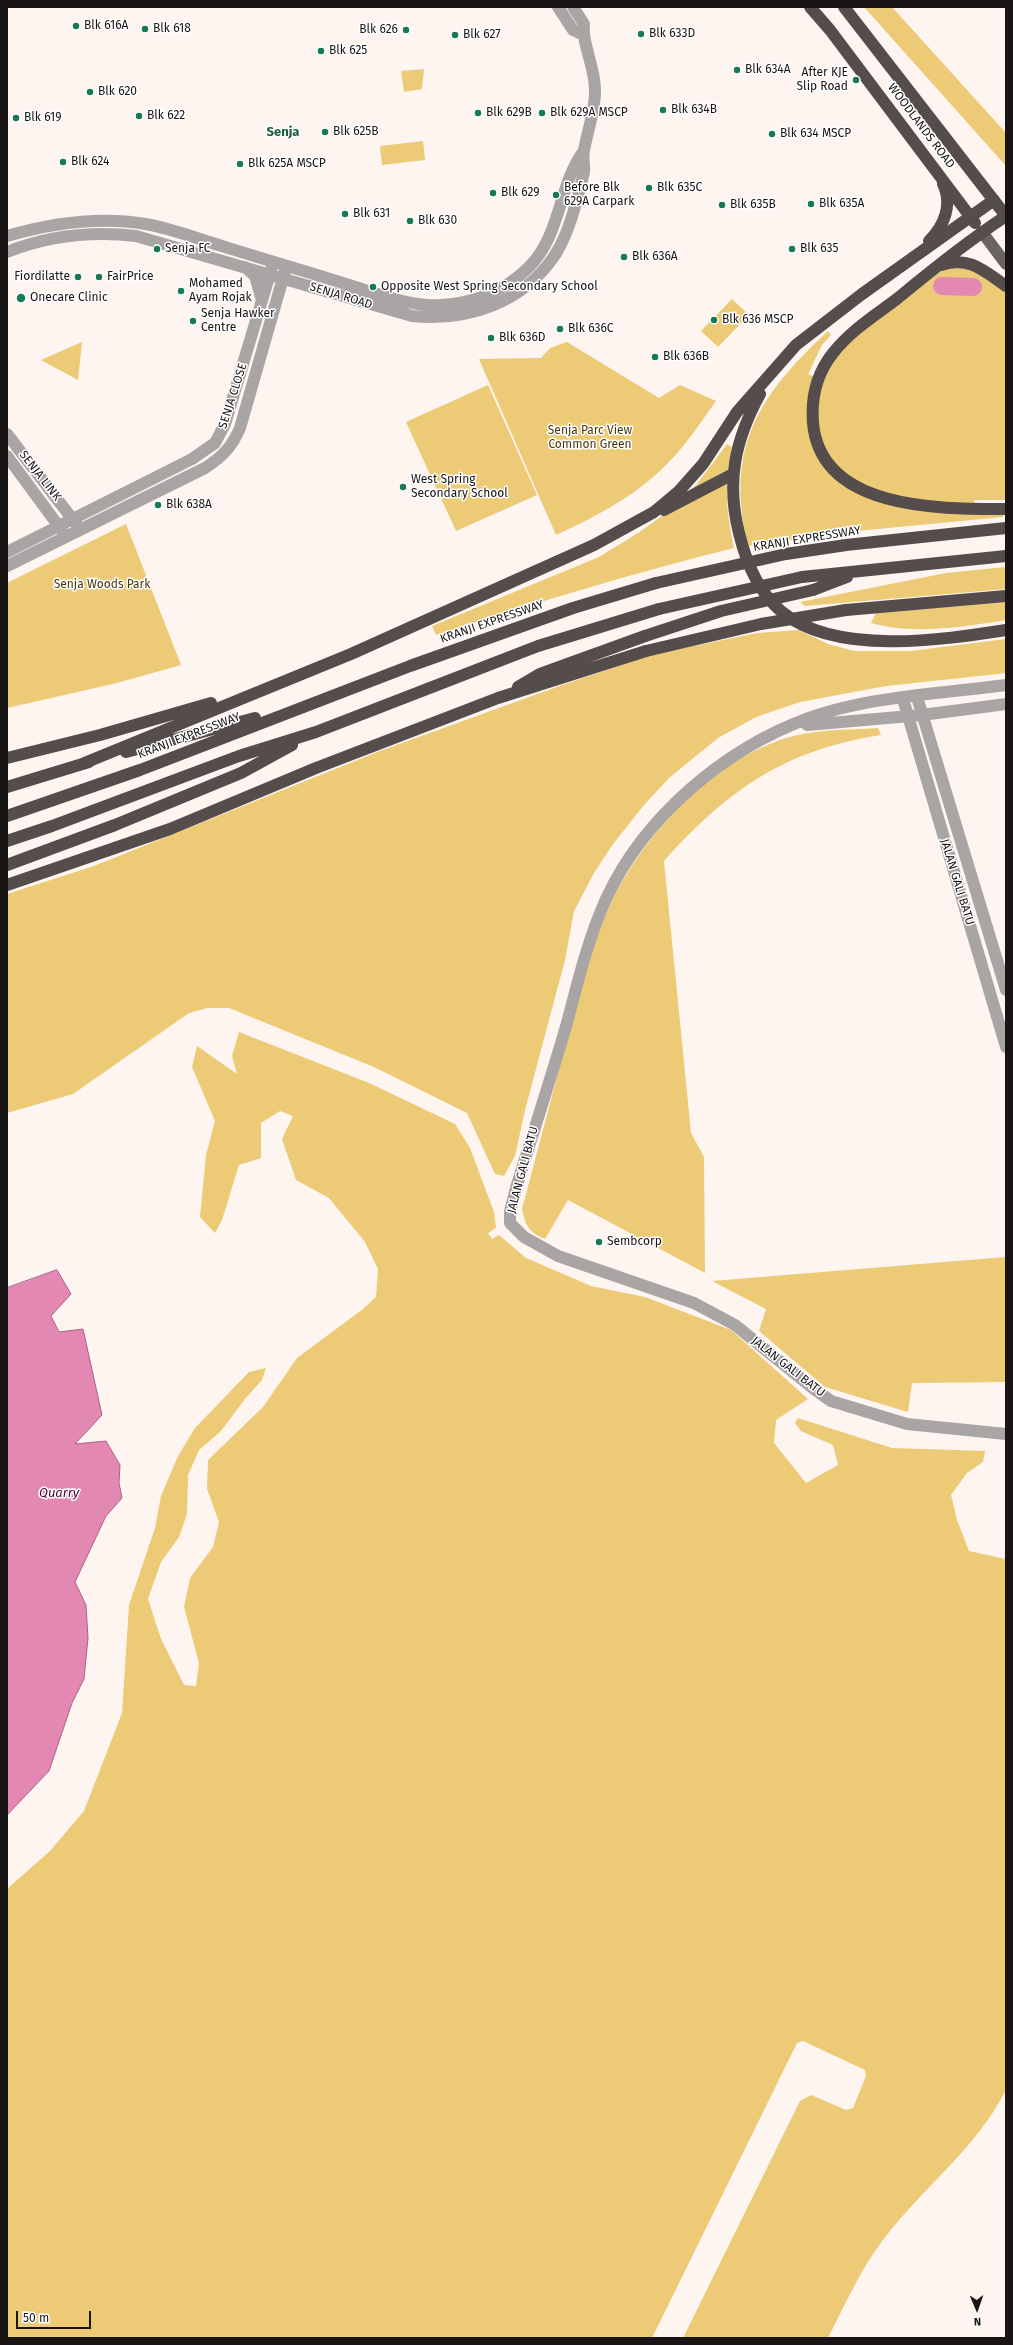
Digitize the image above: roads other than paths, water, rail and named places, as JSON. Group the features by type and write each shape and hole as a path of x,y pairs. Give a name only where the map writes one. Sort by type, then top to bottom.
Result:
{"highway":[{"name":"WOODLANDS ROAD","path":"810,7 830,30 982,232"},
{"name":"WOODLANDS ROAD","path":"844,7 1006,216"},
{"path":"909,260 938,231 946,213 946,191 936,169"},
{"path":"632,526 669,500 690,479 703,464 737,412 796,345 827,320 994,200"},
{"path":"1006,216 936,266 847,338 833,353 822,369 816,384 813,400 814,432 820,448 828,463 856,488 874,496 912,504 1006,509"},
{"path":"936,266 952,261 962,261 976,266 1006,286"},
{"path":"770,374 748,416 736,453 733,474 736,520 741,542 760,588 783,612 798,621 834,634 883,641 965,637 1006,630"},
{"path":"82,764 351,654 594,545 715,485 733,474"},
{"name":"KRANJI EXPRESSWAY","path":"7,816 140,770 303,706 573,608 656,583 786,554 976,530 1006,528"},
{"path":"7,841 52,826 239,756 316,732 538,646 659,609 802,577 1006,556"},
{"path":"498,698 540,674 645,636 721,611 813,590 859,572"},
{"path":"7,885 170,829 309,771 498,698 646,651 761,624 846,610 1006,596"},
{"path":"7,758 100,735 266,688"},
{"path":"7,788 82,764 303,706"},
{"path":"13,864 115,825 241,773 316,732"}],"main road":[{"name":"WOODLANDS ROAD","path":"982,232 1006,264"}],"street":[{"path":"558,7 573,30 582,34"},
{"name":"SENJA ROAD","path":"7,252 49,239 119,234 151,239 412,316 441,318 495,306 524,287 555,255 568,227 584,170 583,152 594,113 595,89 590,57 582,34 584,24 573,7"},
{"name":"SENJA ROAD","path":"7,236 50,225 128,222 152,225 415,304 440,305 473,301 486,296 518,277 542,251 553,230 572,167 583,152"},
{"name":"SENJA CLOSE","path":"7,552 192,459 215,443 225,424 274,262"},
{"path":"239,264 255,276 262,302"},
{"name":"SENJA CLOSE","path":"7,566 205,468 228,451 240,428 287,266"},
{"name":"SENJA LINK","path":"7,434 74,519"},
{"name":"SENJA LINK","path":"7,456 59,526"},
{"path":"74,519 80,529"},
{"path":"59,526 66,537"},
{"name":"JALAN GALI BATU","path":"1006,685 860,705 809,718 756,741 728,759 692,787 666,813 635,851 606,898 588,945 510,1212 510,1223 524,1237 558,1256 694,1303 735,1325 831,1401 907,1424 1006,1434"},
{"name":"JALAN GALI BATU","path":"917,697 1006,990"},
{"name":"JALAN GALI BATU","path":"903,699 1006,1047"},
{"name":"JALAN GALI BATU","path":"782,730 812,724 922,715 1006,704"}],"water":[{"name":"Quarry","path":"57,1270 71,1294 51,1316 59,1332 83,1329 102,1415 75,1444 106,1441 120,1465 119,1483 122,1498 106,1516 75,1582 86,1605 88,1638 84,1679 72,1703 49,1771 7,1815 7,1288"}],"waterway":[{"path":"942,286 973,287"}],"place":[{"name":"Blk 616A","path":"76,26"},
{"name":"Blk 618","path":"145,29"},
{"name":"Blk 626","path":"406,30"},
{"name":"Blk 633D","path":"641,34"},
{"name":"Blk 627","path":"455,35"},
{"name":"Blk 625","path":"321,51"},
{"name":"Blk 634A","path":"737,70"},
{"name":"After KJE Slip Road","path":"856,80"},
{"name":"Blk 620","path":"90,92"},
{"name":"Blk 634B","path":"663,110"},
{"name":"Blk 629B","path":"478,113"},
{"name":"Blk 629A MSCP","path":"542,113"},
{"name":"Blk 622","path":"139,116"},
{"name":"Blk 619","path":"16,118"},
{"name":"Blk 625B","path":"325,132"},
{"name":"Blk 634 MSCP","path":"772,134"},
{"name":"Blk 624","path":"63,162"},
{"name":"Blk 625A MSCP","path":"240,164"},
{"name":"Blk 635C","path":"649,188"},
{"name":"Blk 629","path":"493,193"},
{"name":"Before Blk 629A Carpark","path":"556,195"},
{"name":"Blk 635A","path":"811,204"},
{"name":"Blk 635B","path":"722,205"},
{"name":"Blk 631","path":"345,214"},
{"name":"Blk 630","path":"410,221"},
{"name":"Senja FC","path":"157,249"},
{"name":"Blk 635","path":"792,249"},
{"name":"Blk 636A","path":"624,257"},
{"name":"Fiordilatte","path":"78,277"},
{"name":"FairPrice","path":"99,277"},
{"name":"Opposite West Spring Secondary School","path":"373,287"},
{"name":"Mohamed Ayam Rojak","path":"181,291"},
{"name":"Onecare Clinic","path":"21,298"},
{"name":"Blk 636 MSCP","path":"714,320"},
{"name":"Senja Hawker Centre","path":"193,321"},
{"name":"Blk 636C","path":"560,329"},
{"name":"Blk 636D","path":"491,338"},
{"name":"Blk 636B","path":"655,357"},
{"name":"West Spring Secondary School","path":"403,487"},
{"name":"Blk 638A","path":"158,505"},
{"name":"Sembcorp","path":"599,1242"}],"district":[{"name":"Senja","path":"283,132"}],"park label":[{"name":"Senja Parc View Common Green","path":"590,438"},
{"name":"Senja Woods Park","path":"102,585"}]}
